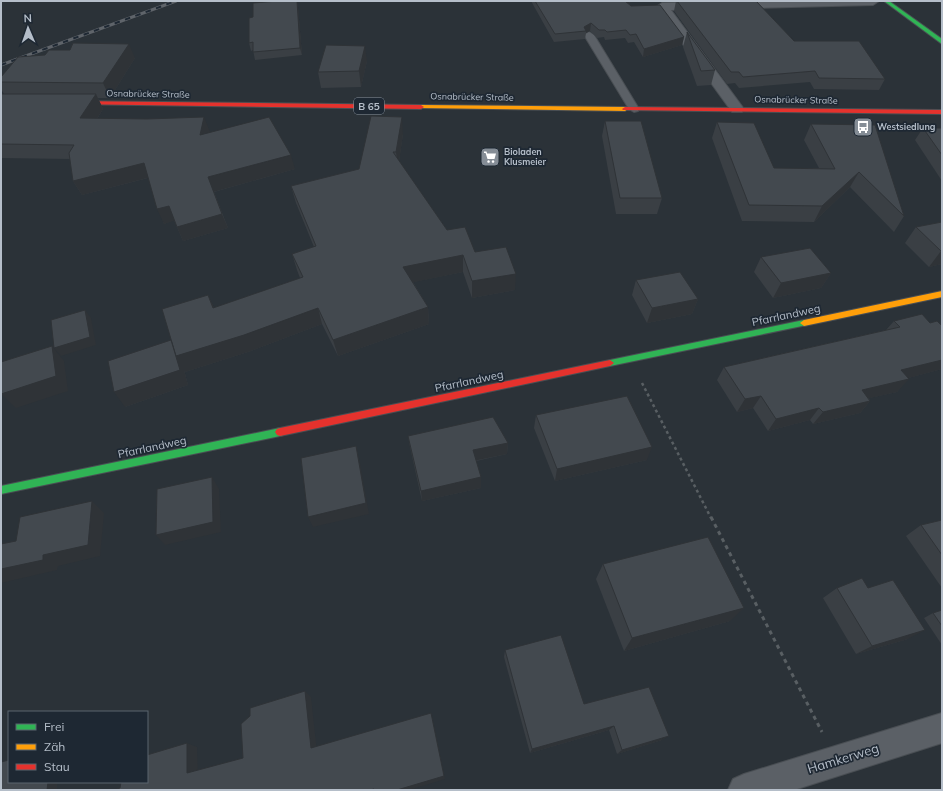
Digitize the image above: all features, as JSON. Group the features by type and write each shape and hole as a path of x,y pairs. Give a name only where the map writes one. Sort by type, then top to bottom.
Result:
{"main road":[{"path":"886,1 942,42"},
{"name":"Osnabrücker Straße","path":"64,102 942,112"},
{"name":"Pfarrlandweg","path":"1,490 942,294"}],"street":[{"path":"646,7 873,1"},
{"path":"662,7 737,109"},
{"name":"Hamkerweg","path":"744,790 942,728"}],"lane":[{"path":"589,35 634,109"}],"path":[{"path":"630,359 837,760"}],"building":[{"path":"297,1 300,48 253,52 253,42 249,43 249,18 253,17 253,3"},
{"path":"535,1 625,1 631,6 660,5 684,37 644,49 636,34 630,35 626,30 607,32 605,30 599,30 591,23 584,27 586,31 555,34"},
{"path":"677,1 756,1 794,41 859,41 885,79 819,78 815,71 743,77 739,72 731,72"},
{"path":"687,32 715,70 701,71"},
{"path":"73,43 129,44 103,83 1,82 1,77 18,57 45,55 49,50 70,50"},
{"path":"326,45 365,46 359,71 318,72"},
{"path":"1,94 96,94 80,118 147,119 204,117 200,135 269,117 291,155 208,177 222,214 177,227 169,206 157,209 144,163 73,181 69,153 74,145 1,144"},
{"path":"371,116 402,117 396,152 393,152 447,230 465,227 475,252 506,247 516,274 472,281 463,255 403,267 428,307 333,340 318,308 244,335 176,356 162,309 208,295 213,308 303,277 292,254 316,246 291,186 359,169"},
{"path":"605,121 641,121 662,198 620,198"},
{"path":"717,122 754,123 774,168 835,169 811,124 875,125 904,216 859,172 822,206 749,205"},
{"path":"923,128 942,128 942,155"},
{"path":"942,222 942,251 941,251 916,227"},
{"path":"810,248 831,273 781,283 761,257"},
{"path":"680,272 698,299 652,308 636,280"},
{"path":"85,310 90,337 54,348 51,320"},
{"path":"922,314 930,323 937,321 942,326 942,360 901,370 909,379 862,390 870,401 823,412 819,408 776,419 761,396 745,399 724,367 900,327 894,321"},
{"path":"171,340 180,370 114,392 108,361"},
{"path":"52,346 56,376 1,394 1,362"},
{"path":"627,396 652,447 557,469 536,415"},
{"path":"493,417 508,443 473,450 481,477 421,491 408,436"},
{"path":"356,446 366,503 308,517 301,458"},
{"path":"212,477 213,522 156,535 157,489"},
{"path":"92,501 88,545 43,555 43,560 1,569 1,544 16,541 20,517"},
{"path":"942,520 942,555 921,525"},
{"path":"708,537 744,608 632,638 603,564"},
{"path":"862,578 868,588 893,580 925,630 872,646 837,588"},
{"path":"942,610 942,626 933,613"},
{"path":"561,635 584,704 649,687 669,736 622,750 614,726 532,749 505,650"},
{"path":"305,691 311,748 431,713 444,776 397,790 114,790 120,788 121,783 148,783 148,755 187,743 187,773 243,758 241,724 250,716 250,708"},
{"path":"8,760 8,783 48,783 47,790 1,790 1,762"}],"railway":[{"path":"1,65 176,1"}],"traffic: fast":[{"path":"886,1 942,42"},
{"path":"610,363 804,323"},
{"path":"1,490 280,432"}],"traffic: slow":[{"path":"421,107 625,109"},
{"path":"804,323 942,294"}],"traffic: jam":[{"path":"71,103 421,107"},
{"path":"625,109 942,112"},
{"path":"280,432 610,363"}],"place":[{"name":"Westsiedlung","path":"863,127"},
{"name":"Bioladen Klusmeier","path":"490,157"}]}
